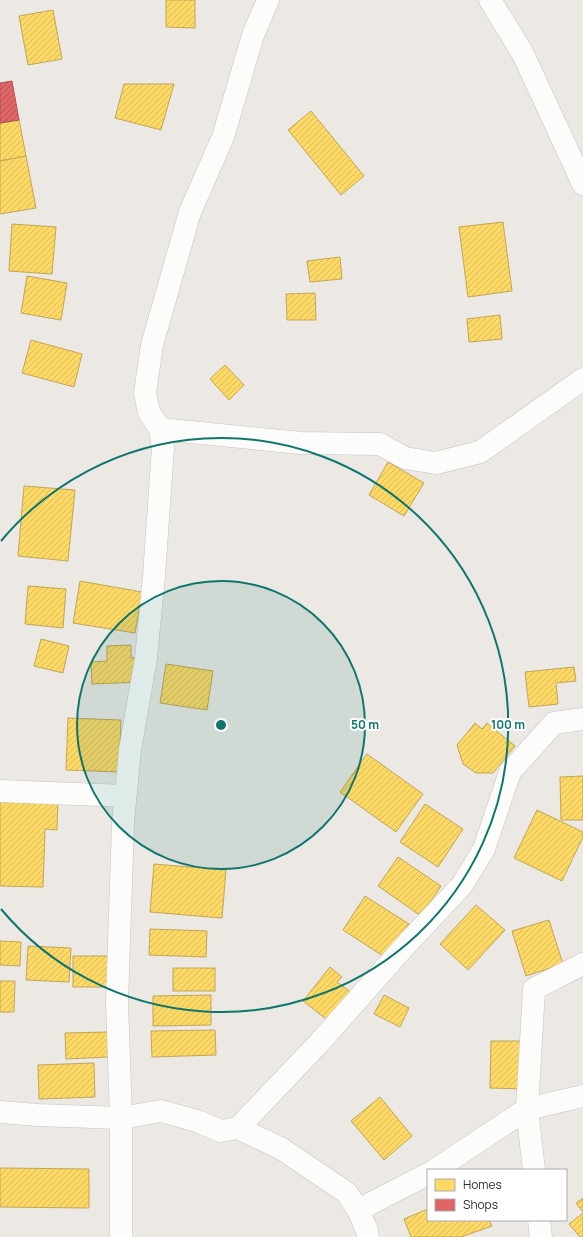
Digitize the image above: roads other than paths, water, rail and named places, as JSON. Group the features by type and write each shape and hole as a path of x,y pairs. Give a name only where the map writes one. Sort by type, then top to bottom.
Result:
{"street":[{"path":"121,1237 121,1118 117,1002 125,796 130,750 146,658 154,584 163,448 160,429 149,412 145,393 152,345 190,212 223,138 253,35 268,0"},
{"path":"490,0 523,54 583,184"},
{"path":"160,429 301,443 380,444 406,458 436,463 480,452 583,379"},
{"path":"238,1128 320,1042 403,948 462,885 484,848 510,772 554,723 583,719"},
{"path":"0,791 125,796"},
{"path":"534,1169 527,1109 534,989 583,964"},
{"path":"437,1169 527,1109 583,1096"},
{"path":"0,1112 121,1118 161,1111 197,1121 221,1131 238,1128 282,1149 347,1193 368,1230 368,1237"},
{"path":"358,1210 427,1175"},
{"path":"539,1221 541,1237"}]}
